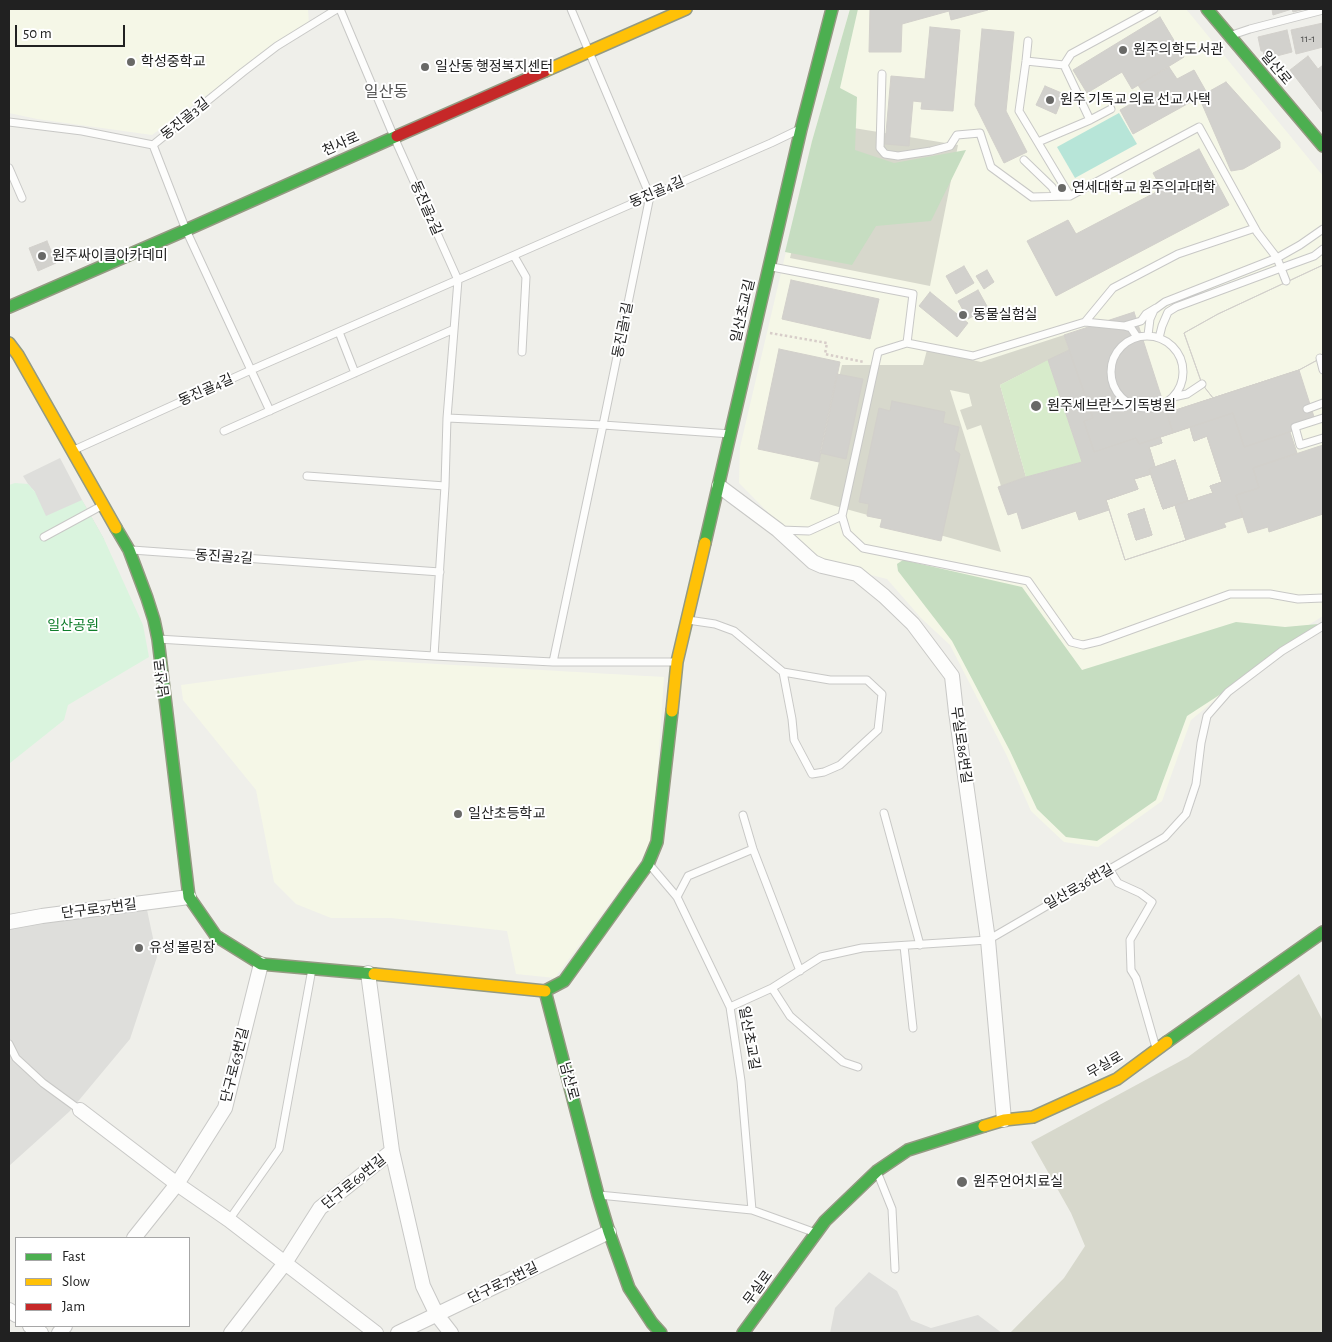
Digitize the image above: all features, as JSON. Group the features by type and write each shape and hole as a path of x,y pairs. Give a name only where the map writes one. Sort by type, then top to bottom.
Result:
{"street":[{"name":"천사로","path":"9,307 686,9"},
{"name":"일산초교길","path":"545,991 564,981 648,864 657,842 677,662 801,129 832,9"},
{"name":"일산로","path":"1207,9 1323,146"},
{"name":"남산로","path":"9,343 18,355 129,550 154,620 158,639 189,897 216,936 261,964 545,991 609,1232 629,1288 652,1323 662,1333"},
{"name":"무실로86번길","path":"719,486 778,530 813,562 857,574 884,596 913,624 952,676 988,940 1004,1120"},
{"name":"단구로37번길","path":"9,922 189,897"},
{"name":"무실로","path":"743,1333 825,1221 877,1171 908,1150 1004,1120 1033,1117 1117,1079 1156,1049 1323,932"},
{"name":"단구로63번길","path":"135,1237 176,1184 225,1108 261,964"},
{"path":"368,973 392,1151 423,1286 436,1315 451,1333"},
{"path":"80,1110 176,1184 229,1220 376,1333"},
{"name":"단구로69번길","path":"230,1333 285,1263 320,1208 392,1151"},
{"name":"단구로75번길","path":"398,1333 609,1232"}],"lane":[{"name":"동진골2길","path":"338,9 458,280 447,418 445,486 434,656"},
{"name":"동진골3길","path":"9,122 82,131 153,145 277,46 338,9"},
{"path":"571,9 650,196"},
{"path":"1064,65 1071,54 1154,9"},
{"path":"1230,36 1323,10"},
{"path":"1028,41 1019,111 1070,196"},
{"path":"1026,61 1064,65"},
{"path":"1064,65 1090,120"},
{"path":"882,74 880,148 885,154 898,156 931,152 950,146 957,135 980,133 991,167 1032,197 1070,196 1199,127 1255,228 1277,258 1286,282"},
{"path":"1038,142 1111,109"},
{"name":"동진골4길","path":"73,450 801,129"},
{"path":"153,145 186,230 270,411"},
{"path":"1024,160 1052,187 1057,196"},
{"path":"9,168 22,198"},
{"name":"동진골1길","path":"553,662 604,425 650,196"},
{"path":"1085,322 1113,288 1178,254 1255,228"},
{"path":"1124,326 1141,321 1146,314 1164,302 1277,258 1323,229"},
{"path":"1159,338 1168,312 1176,307 1314,256 1323,249"},
{"path":"514,256 526,277 522,352"},
{"path":"769,266 913,294 908,343"},
{"path":"1148,335 1150,319 1154,310 1164,302"},
{"path":"1137,337 1131,328 1085,322 973,356 908,343 878,352 842,516 847,533 862,548 1028,582 1071,642 1083,645 1100,641 1230,594 1270,594 1298,599 1323,598"},
{"path":"224,431 454,329"},
{"path":"339,332 355,373"},
{"path":"1148,335 1159,338 1169,343 1177,351 1182,361 1181,385 1173,397 1153,408 1141,408 1129,404 1119,396 1112,386 1111,362 1117,350 1126,342 1148,335"},
{"path":"1320,358 1323,370"},
{"path":"1173,397 1187,394 1202,384 1187,385 1182,379"},
{"path":"1307,409 1323,403"},
{"path":"447,418 604,425 731,434"},
{"path":"1323,418 1295,427 1300,445 1323,438"},
{"path":"307,476 445,486"},
{"path":"44,537 103,505"},
{"path":"778,530 808,530 842,516"},
{"name":"동진골2길","path":"129,550 440,572"},
{"path":"687,620 715,624 734,631 783,672 830,680 867,680 882,694 878,730 840,765 824,772 812,774 794,740 783,672"},
{"name":"일산로36번길","path":"730,1007 772,988 821,957 862,948 988,940 1165,837 1186,814 1196,784 1201,743 1207,716 1228,692 1282,652 1323,626"},
{"path":"158,639 553,662 677,662"},
{"path":"884,813 920,945"},
{"path":"743,814 753,849 800,970"},
{"path":"677,897 688,876 753,849"},
{"name":"일산초교길","path":"648,864 677,897 730,1007 741,1081 752,1210"},
{"path":"1109,869 1118,883 1140,893 1152,902 1130,940 1131,970 1136,978 1156,1049"},
{"path":"904,946 913,1028"},
{"path":"229,1220 279,1149 312,969"},
{"path":"772,988 790,1016 843,1062 858,1067"},
{"path":"9,1044 16,1058 43,1083 80,1110"},
{"path":"877,1171 892,1209 895,1268"},
{"path":"598,1195 752,1210 817,1233"}],"path":[{"path":"763,332 827,343 825,354 864,362"}],"shaded area":[{"name":"학성중학교","path":"9,9 308,9 309,24 152,135 37,119 9,113"},
{"name":"원주세브란스기독병원","path":"850,9 1186,9 1323,176 1323,616 1299,631 1191,720 1162,801 1098,847 1064,842 1031,811 1006,754 950,645 921,618 887,579 859,572 809,554 739,483 740,447 812,141"},
{"path":"823,123 958,145 930,286 790,258"},
{"path":"1064,335 1069,350 1000,385 1026,477 1001,486 981,425 967,430 960,410 972,406 969,394 950,390 1001,552 810,499 842,365 923,365 927,350 981,362"},
{"path":"60,458 104,539 9,583 9,503 35,492 23,476"},
{"name":"일산초등학교","path":"367,660 664,677 653,839 638,865 555,978 516,974 507,931 391,918 331,918 296,904 274,882 256,790 183,700 181,685"},
{"path":"146,905 157,957 130,1039 70,1111 9,1166 9,929"},
{"path":"1299,974 1323,1021 1323,1333 1010,1333 1064,1278 1085,1246 1071,1213 1031,1142 1188,1057"},
{"path":"869,1272 897,1291 911,1320 931,1328 978,1315 1002,1333 830,1333 835,1308"}],"green space":[{"path":"850,9 858,9 840,88 857,97 855,150 894,163 966,150 931,221 876,226 852,265 785,252 812,141"},
{"path":"1119,113 1137,144 1075,178 1057,147"},
{"path":"1048,360 1082,462 1026,477 1000,385"},
{"name":"일산공원","path":"15,483 28,484 35,492 46,516 82,500 104,539 143,625 149,657 68,705 64,720 10,763 9,485"},
{"path":"903,560 1022,587 1082,670 1236,622 1285,627 1318,624 1301,642 1187,716 1156,800 1097,841 1066,837 1037,809 1010,751 952,641 898,571 897,564"}],"building":[{"path":"870,9 988,10 951,20 949,11 902,24 901,52 869,52"},
{"path":"1272,9 1292,9 1273,15"},
{"path":"1292,9 1305,9 1293,12"},
{"path":"1160,17 1184,57 1132,89 1122,72 1087,93 1073,70"},
{"path":"1323,23 1323,47 1296,54 1291,30"},
{"path":"930,27 960,30 953,111 921,109 922,102 913,101 909,146 885,144 891,76 925,79"},
{"path":"982,29 1014,32 1006,111 1027,152 1004,163 975,105"},
{"path":"1287,30 1292,52 1265,59 1258,37"},
{"path":"1308,56 1318,69 1323,65 1323,113 1290,70"},
{"path":"1169,67 1177,79 1194,70 1207,93 1133,134 1120,110 1145,96 1138,85"},
{"path":"1226,82 1280,142 1280,148 1243,169 1231,171 1199,97"},
{"name":"원주 기독교 의료 선교 사택","path":"1045,86 1064,94 1056,114 1036,105"},
{"path":"1199,149 1229,205 1056,296 1027,241 1068,220 1076,234 1162,189 1153,173"},
{"name":"원주싸이클아카데미","path":"47,241 56,263 38,271 29,248"},
{"name":"원주세브란스기독병원","path":"1323,265 1323,357 1299,370 1167,413 1213,398 1202,384 1184,333 1218,314"},
{"name":"원주세브란스기독병원","path":"1323,265 1323,357 1299,370 1213,398 1202,384 1184,333 1218,314"},
{"path":"964,266 974,283 956,294 946,276"},
{"path":"987,270 994,282 984,289 976,276"},
{"path":"791,280 879,299 870,339 782,319"},
{"path":"978,290 988,308 968,319 958,301"},
{"path":"930,292 968,323 957,337 919,306"},
{"path":"1134,312 1173,433 1139,444 1136,438 1094,452 1084,421 1093,418 1064,335"},
{"path":"779,349 840,362 819,462 758,449"},
{"name":"원주세브란스기독병원","path":"1069,350 1093,418 1084,421 1094,452 1136,438 1139,444 1160,437 1162,443 1149,447 1155,467 1175,460 1188,501 1213,493 1210,486 1222,482 1207,436 1194,441 1190,427 1233,413 1244,447 1290,432 1297,453 1253,468 1259,488 1236,495 1243,517 1224,523 1226,527 1186,540 1175,505 1163,509 1151,474 1134,479 1138,489 1106,500 1109,510 1079,520 1076,511 1022,529 1017,512 1008,515 998,487 1026,477 1082,462 1048,360"},
{"path":"1299,370 1316,423 1244,447 1233,413 1173,433 1167,413"},
{"path":"837,374 863,379 846,459 820,453"},
{"path":"892,401 945,412 943,423 959,427 954,450 960,454 941,541 880,527 882,519 867,516 869,504 859,502 879,408 890,411"},
{"path":"1190,427 1194,441 1207,436 1222,482 1210,486 1213,493 1188,501 1175,460 1155,467 1149,447 1162,443 1160,437"},
{"path":"1190,427 1194,441 1207,436 1222,482 1210,486 1213,493 1163,509 1149,469 1155,467 1149,447 1162,443 1160,437"},
{"path":"1323,445 1323,514 1269,532 1268,527 1248,533 1236,495 1259,488 1253,468"},
{"path":"1175,460 1188,501 1163,509 1149,469"},
{"path":"1151,474 1163,509 1175,505 1186,540 1125,560 1106,500 1138,489 1134,479","holes":["1144,509 1152,535 1136,540 1128,514"]},
{"path":"1151,474 1163,509 1175,505 1186,540 1125,560 1106,500 1138,489 1134,479"},
{"path":"1144,509 1152,535 1136,540 1128,514"},
{"path":"1144,509 1152,535 1136,540 1128,514"}],"traffic: fast":[{"path":"705,543 801,129 832,9"},
{"path":"1207,9 1323,146"},
{"path":"9,307 397,136"},
{"path":"116,528 129,550 147,598 158,639 189,897 216,936 261,964 374,974"},
{"path":"545,991 564,981 648,864 657,842 672,711"},
{"path":"1167,1042 1323,932"},
{"path":"545,991 609,1232 629,1288 652,1323 661,1333"},
{"path":"743,1333 825,1221 877,1171 908,1150 984,1126"}],"traffic: slow":[{"path":"545,71 686,9"},
{"path":"9,343 18,355 116,528"},
{"path":"672,711 677,662 705,543"},
{"path":"374,974 545,991"},
{"path":"984,1126 1004,1120 1033,1117 1117,1079 1167,1042"}],"traffic: jam":[{"path":"397,136 545,71"}],"place":[{"name":"원주의학도서관","path":"1123,50"},
{"name":"학성중학교","path":"131,62"},
{"name":"일산동 행정복지센터","path":"425,67"},
{"name":"원주 기독교 의료 선교 사택","path":"1050,100"},
{"name":"연세대학교 원주의과대학","path":"1062,188"},
{"name":"원주싸이클아카데미","path":"42,256"},
{"name":"동물실험실","path":"963,315"},
{"name":"원주세브란스기독병원","path":"1036,406"},
{"name":"일산초등학교","path":"458,814"},
{"name":"유성 볼링장","path":"139,948"},
{"name":"원주언어치료실","path":"962,1182"}],"district":[{"name":"일산동","path":"386,92"}]}
